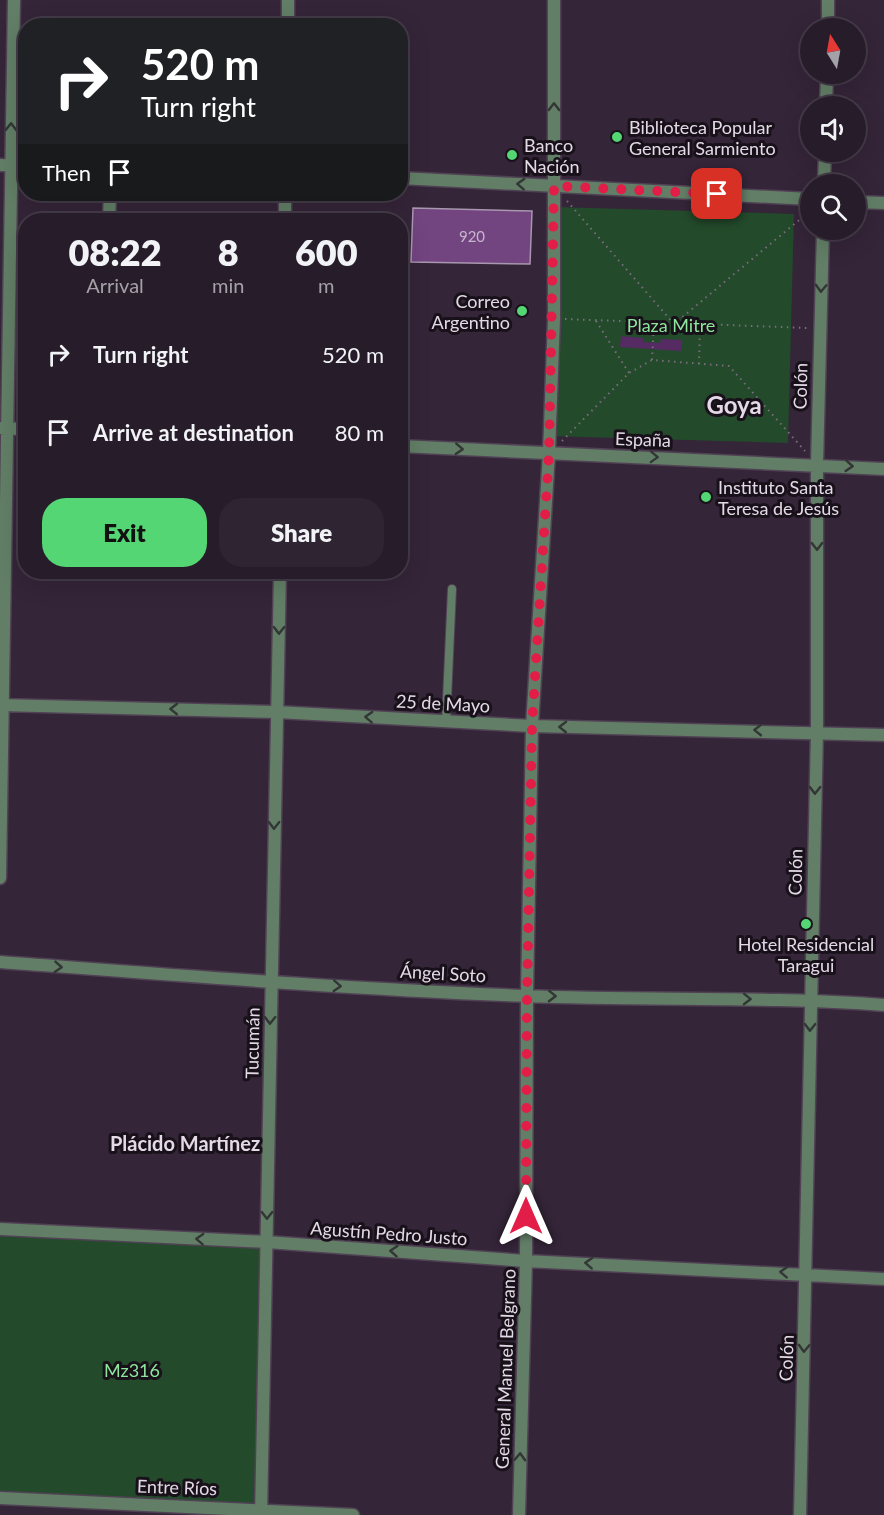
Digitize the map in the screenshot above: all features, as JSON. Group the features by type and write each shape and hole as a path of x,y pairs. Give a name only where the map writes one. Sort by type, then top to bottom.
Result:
{"street":[{"path":"0,878 5,166 14,0"},
{"path":"288,0 288,18"},
{"name":"General Manuel Belgrano","path":"519,1515 526,1261 527,996 532,726 549,453 554,319 554,0"},
{"path":"828,0 828,18"},
{"path":"408,178 800,198"},
{"path":"866,202 884,203"},
{"name":"Colón","path":"800,1515 817,731 817,464 823,240"},
{"name":"España","path":"408,446 817,464 884,469"},
{"name":"Tucumán","path":"261,1512 280,579"},
{"name":"25 de Mayo","path":"2,705 277,712 532,726 817,731 884,735"},
{"name":"Ángel Soto","path":"0,962 271,982 527,996 810,999 884,1005"},
{"name":"Agustín Pedro Justo","path":"0,1229 267,1242 526,1261 806,1273 884,1279"},
{"name":"Entre Ríos","path":"0,1498 353,1515"}],"lane":[{"path":"446,721 452,588"}],"path":[{"path":"554,186 674,324"},
{"path":"674,324 800,219"},
{"path":"554,319 819,328"},
{"path":"596,321 629,373"},
{"path":"651,360 654,323"},
{"path":"699,325 699,364"},
{"path":"549,453 629,373 651,360 729,366 817,464"}],"green space":[{"name":"Plaza Mitre","path":"555,207 794,214 788,443 548,436"},
{"name":"Mz316","path":"0,1229 267,1242 261,1509 0,1498"}],"shaded area":[{"path":"621,336 643,338 643,342 660,343 661,339 682,340 681,351 620,347"}],"building":[{"path":"413,208 532,211 530,264 411,262"}],"place":[{"name":"Biblioteca Popular General Sarmiento","path":"617,137"},
{"name":"Banco Nación","path":"512,155"},
{"name":"Correo Argentino","path":"522,311"},
{"name":"Instituto Santa Teresa de Jesús","path":"706,497"},
{"name":"Hotel Residencial Taragui","path":"806,924"}],"district":[{"name":"Goya","path":"734,404"},
{"name":"Plácido Martínez","path":"185,1143"}],"route":[{"path":"526,1216 532,726 549,453 554,319 554,186 717,194"}]}
